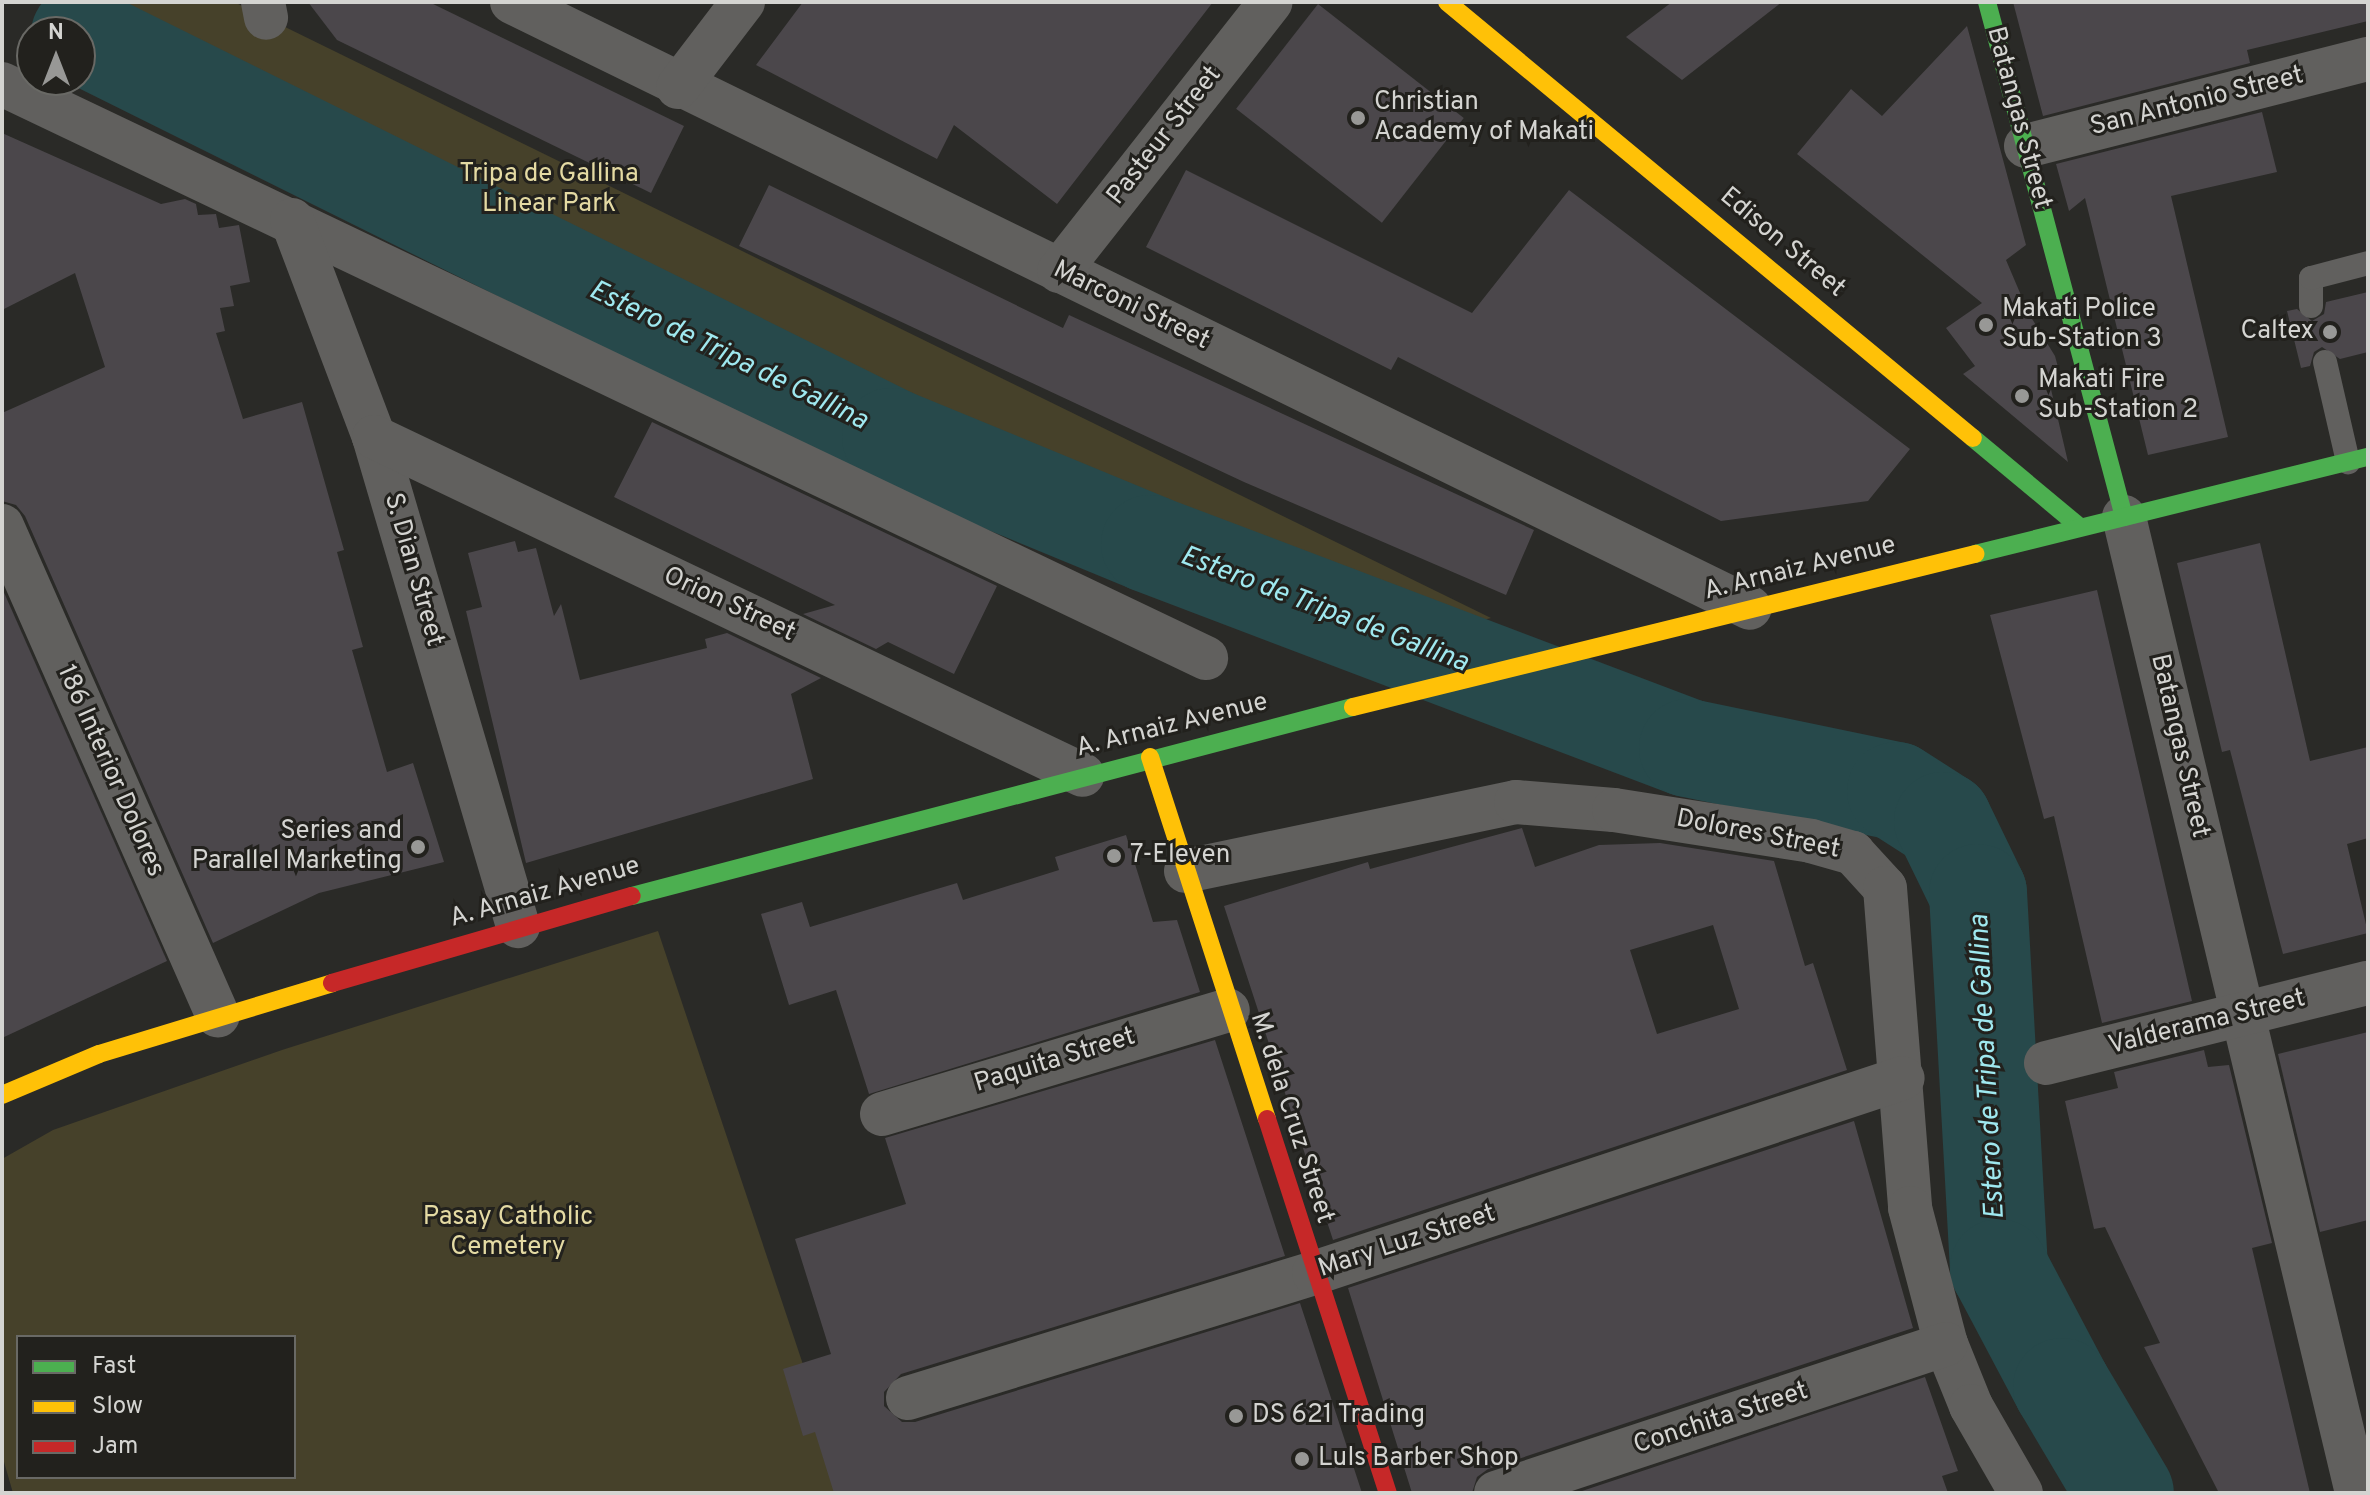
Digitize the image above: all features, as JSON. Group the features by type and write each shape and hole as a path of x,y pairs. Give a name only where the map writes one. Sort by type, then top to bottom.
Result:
{"main road":[{"name":"Batangas Street","path":"1987,2 2124,517"},
{"name":"Edison Street","path":"1468,9 2080,527"},
{"name":"A. Arnaiz Avenue","path":"2,1095 99,1054 518,926 1150,757 1606,642 2358,459"},
{"name":"M. dela Cruz Street","path":"1150,757 1228,1010 1388,1493"}],"street":[{"name":"Marconi Street","path":"512,2 678,87 1750,608"},
{"path":"678,87 743,2"},
{"name":"Pasteur Street","path":"1059,271 1271,2"},
{"name":"San Antonio Street","path":"2026,146 2368,59"},
{"path":"2,84 1206,658"},
{"name":"S. Dian Street","path":"292,220 374,437 518,926"},
{"name":"Orion Street","path":"374,437 1083,775"},
{"name":"Batangas Street","path":"2124,517 2357,1493"},
{"name":"186 Interior Dolores","path":"2,526 218,1016"},
{"name":"Dolores Street","path":"1186,871 1516,802 1614,810 1811,841 1853,853 1885,888 1903,1078 1910,1208 1946,1344 1971,1406 2021,1493"},
{"name":"Valderama Street","path":"2046,1063 2368,983"},
{"name":"Paquita Street","path":"882,1114 1228,1010"},
{"name":"Mary Luz Street","path":"908,1398 1314,1273 1903,1078"},
{"name":"Conchita Street","path":"1496,1493 1946,1344"}],"lane":[{"path":"2311,306 2311,278 2368,263"},
{"path":"2325,362 2358,459"}],"green space":[{"name":"Tripa de Gallina Linear Park","path":"95,2 234,2 1491,618 1436,632 1116,492 580,240"},
{"name":"Pasay Catholic Cemetery","path":"658,931 846,1493 13,1493 2,1455 2,1159 53,1130 282,1050"}],"building":[{"path":"308,2 429,2 684,126 651,193 337,40"},
{"path":"803,2 1213,2 1057,204 954,125 937,159 756,65"},
{"path":"1672,2 1782,2 1682,80 1626,37"},
{"path":"2013,2 2368,2 2368,21 2247,50 2250,63 2043,116"},
{"path":"1318,4 1464,118 1382,223 1236,109"},
{"path":"1967,26 2026,245 2006,260 2029,314 2055,356 2062,382 2050,385 2068,462 1963,374 1975,366 1946,328 1982,303 1797,154 1851,89 1882,116"},
{"path":"2262,112 2277,172 2171,196 2228,437 2148,455 2085,198 2069,211 2056,164"},
{"path":"2,133 161,204 185,199 196,204 198,215 216,214 219,228 239,225 250,282 230,286 234,306 220,308 225,331 216,333 243,419 302,402 344,550 337,552 363,647 352,650 387,772 413,763 444,862 319,893 213,943 25,516 16,505 2,501 2,413 105,367 75,273 2,310"},
{"path":"1186,170 1472,313 1569,190 1910,449 1868,501 1721,521 1398,357 1391,370 1146,247"},
{"path":"769,185 1063,328 1069,315 1534,530 1506,595 1244,482 739,246"},
{"name":"Caltex","path":"2368,292 2368,352 2340,359 2322,347 2314,352 2310,366 2301,368 2287,311 2297,309 2312,321 2324,314 2326,302"},
{"path":"652,422 997,586 954,674 888,642 876,649 803,614 835,605 614,497"},
{"path":"515,541 518,552 536,548 554,616 561,604 580,680 707,648 705,639 727,633 821,678 791,694 813,779 526,863 466,611 482,607 468,553"},
{"path":"2260,543 2310,761 2368,747 2368,838 2347,844 2368,933 2283,954 2230,750 2222,752 2177,563"},
{"path":"2,588 167,961 2,1038"},
{"path":"2097,590 2192,1001 2102,1023 2054,816 2044,819 1990,615"},
{"path":"1522,828 1535,867 1599,845 1660,843 1774,861 1805,966 1813,963 1847,1070 1333,1240 1224,906 1368,862 1370,869","holes":["1713,925 1739,1009 1657,1034 1630,950"]},
{"path":"1126,835 1153,922 1177,920 1200,992 869,1094 836,990 789,1005 761,914 802,902 810,927 957,883 963,900 1059,870 1055,857"},
{"path":"2368,1032 2368,1220 2320,1232 2278,1054"},
{"path":"1215,1040 1285,1256 901,1374 884,1392 884,1406 902,1422 915,1422 1300,1303 1362,1493 834,1493 815,1432 803,1436 783,1369 831,1354 795,1239 906,1204 885,1138"},
{"path":"2204,1050 2208,1067 2229,1065 2272,1243 2252,1248 2310,1493 2219,1493 2144,1347 2160,1343 2105,1227 2094,1229 2065,1101 2118,1088 2114,1072"},
{"path":"1854,1121 1913,1328 1488,1469 1477,1477 1472,1493 1412,1493 1348,1288"},
{"path":"1925,1377 1958,1471 1942,1476 1948,1493 1576,1493"}],"waterway":[{"name":"Estero de Tripa de Gallina","path":"96,42 891,437 1150,544 1688,748 1896,791 1943,821 1978,893 1999,1268 2062,1387 2125,1493"}],"traffic: fast":[{"path":"1987,2 2124,517"},
{"path":"1973,438 2080,527"},
{"path":"1975,554 2368,457"},
{"path":"632,896 1353,707"}],"traffic: slow":[{"path":"1447,2 1973,438"},
{"path":"1353,707 1975,554"},
{"path":"1150,757 1267,1119"},
{"path":"2,1095 99,1054 332,983"}],"traffic: jam":[{"path":"332,983 632,896"},
{"path":"1267,1119 1388,1493"}],"place":[{"name":"Christian Academy of Makati","path":"1358,118"},
{"name":"Makati Police Sub-Station 3","path":"1986,325"},
{"name":"Caltex","path":"2330,332"},
{"name":"Makati Fire Sub-Station 2","path":"2022,396"},
{"name":"Series and Parallel Marketing","path":"418,847"},
{"name":"7-Eleven","path":"1114,856"},
{"name":"DS 621 Trading","path":"1236,1416"},
{"name":"LuIs Barber Shop","path":"1302,1459"}]}
